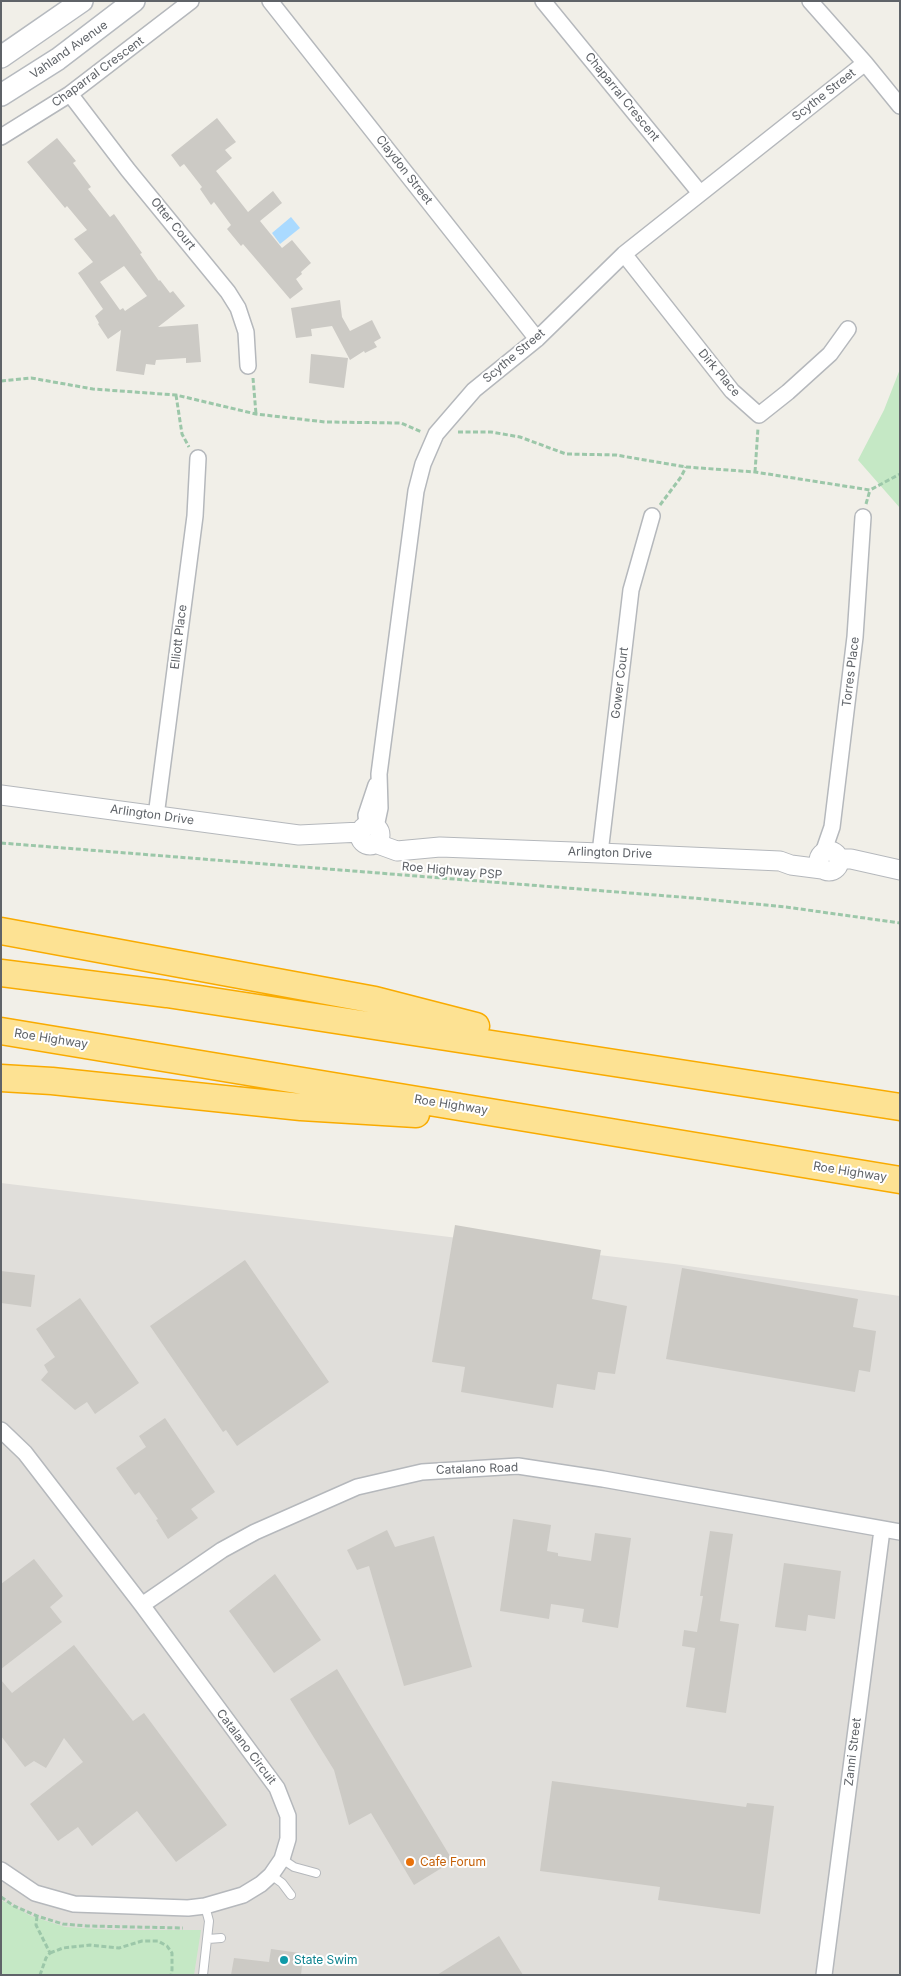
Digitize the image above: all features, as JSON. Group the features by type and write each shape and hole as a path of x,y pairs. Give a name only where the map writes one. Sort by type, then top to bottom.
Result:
{"highway":[{"path":"1,931 375,1000 628,1064"},
{"path":"1,973 167,994 900,1107"},
{"name":"Roe Highway","path":"1,1031 900,1180"},
{"path":"1,1078 52,1081 301,1107 559,1123"}],"main road":[{"path":"1,57 82,1"},
{"name":"Vahland Avenue","path":"1,95 58,59 125,5"}],"street":[{"name":"Chaparral Crescent","path":"1,137 70,94 191,1"},
{"name":"Claydon Street","path":"270,1 537,339"},
{"name":"Chaparral Crescent","path":"544,1 700,194"},
{"path":"810,1 900,106"},
{"name":"Scythe Street","path":"371,834 380,808 379,774 416,491 423,464 436,434 474,390 537,339 624,254 865,63"},
{"name":"Otter Court","path":"70,94 128,170 228,292 238,308 246,332 248,366"},
{"name":"Dirk Place","path":"624,254 732,391 759,415"},
{"path":"759,415 830,354 848,329"},
{"name":"Elliott Place","path":"156,816 195,516 198,458"},
{"name":"Gower Court","path":"600,853 631,590 652,516"},
{"name":"Torres Place","path":"829,861 834,840 832,827 855,636 863,517"},
{"name":"Arlington Drive","path":"2,796 299,835 325,843 350,846 371,834 440,847 780,861 791,865 829,861 873,872 897,870"},
{"name":"Catalano Circuit","path":"1,1430 26,1453 142,1605 277,1788 288,1816 288,1839 282,1859 271,1875 261,1884 243,1895 205,1906 168,1908 74,1904 36,1893 1,1870"},
{"name":"Catalano Road","path":"142,1605 222,1550 255,1532 357,1487 422,1472 518,1466 603,1479 900,1532"},
{"name":"Zanni Street","path":"824,1975 882,1530"}],"lane":[{"path":"282,1859 294,1867 316,1872"},
{"path":"271,1875 282,1883 291,1894"},
{"path":"203,1975 209,1921 205,1906"},
{"path":"208,1939 221,1938"}],"path":[{"path":"248,366 253,375 256,392 256,414"},
{"path":"176,395 182,434 198,458"},
{"path":"755,472 759,415"},
{"path":"652,516 681,477 686,467"},
{"name":"Roe Highway PSP","path":"1,843 693,898 786,907 900,923"},
{"path":"1,1897 14,1906 63,1924 183,1928"},
{"path":"37,1916 36,1925 50,1953"},
{"path":"40,1975 46,1958 50,1953 63,1948 90,1945 119,1948 142,1941 158,1941 168,1946 172,1953 172,1970 170,1975"}],"shaded area":[{"path":"1,1183 674,1264 900,1296 900,1975 1,1975"}],"green space":[{"path":"900,369 900,508 858,460 884,410"},
{"path":"1,1900 31,1916 65,1927 117,1930 201,1930 194,1975 1,1975"}],"water":[{"path":"291,217 300,228 280,244 272,233"}],"building":[{"path":"217,118 236,142 225,150 232,158 216,171 248,212 273,191 282,203 260,221 282,248 292,240 311,263 296,279 303,289 290,299 243,244 241,246 227,229 231,225 214,202 211,205 200,189 202,187 184,164 180,167 171,155"},
{"path":"57,138 76,161 73,163 91,187 88,189 110,217 114,214 159,281 170,293 173,291 185,306 158,327 198,324 201,362 186,363 186,358 156,360 155,365 146,364 144,375 116,371 121,330 108,339 95,316 103,309 78,273 93,262 74,239 87,230 67,206 65,208 27,162","holes":["124,266 147,296 125,311 123,308 120,310 100,282"]},
{"path":"340,300 342,317 350,331 372,320 381,338 374,342 377,347 365,353 364,351 350,360 332,326 311,329 312,336 296,338 291,308"},
{"path":"311,354 348,358 344,388 309,383"},
{"path":"455,1225 601,1250 592,1299 627,1306 615,1374 598,1372 595,1390 557,1384 553,1408 461,1392 465,1367 432,1362"},
{"path":"245,1260 329,1382 237,1446 226,1430 223,1432 150,1326"},
{"path":"682,1268 858,1299 853,1327 876,1331 870,1372 859,1370 855,1392 666,1359"},
{"path":"1,1271 35,1275 31,1307 1,1303"},
{"path":"80,1298 139,1383 95,1414 87,1402 75,1410 41,1380 48,1372 44,1365 55,1357 36,1329"},
{"path":"165,1418 215,1492 191,1509 198,1518 168,1539 156,1520 158,1519 139,1492 135,1495 116,1468 146,1447 139,1436"},
{"path":"513,1519 551,1525 547,1551 558,1553 558,1556 591,1561 595,1533 631,1538 618,1628 582,1622 584,1609 551,1604 549,1619 500,1611"},
{"path":"387,1530 395,1547 434,1536 472,1667 404,1686 369,1566 357,1570 347,1550"},
{"path":"710,1531 733,1534 720,1621 739,1624 726,1713 686,1707 695,1648 682,1646 684,1630 697,1632 703,1596 700,1596"},
{"path":"34,1559 63,1596 50,1607 62,1622 1,1669 1,1584"},
{"path":"784,1563 841,1571 835,1619 808,1615 806,1631 775,1627"},
{"path":"275,1574 321,1640 274,1673 229,1611"},
{"path":"74,1645 133,1721 144,1713 227,1825 176,1862 137,1811 92,1846 78,1827 58,1841 30,1804 83,1762 64,1738 46,1768 34,1761 25,1767 1,1736 1,1680 12,1693"},
{"path":"337,1669 453,1861 414,1885 371,1813 349,1825 334,1770 290,1699"},
{"path":"552,1781 746,1807 747,1803 774,1806 760,1914 658,1900 660,1887 540,1871"},
{"path":"499,1936 523,1975 437,1975"},
{"name":"State Swim","path":"271,1949 300,1953 298,1966 302,1966 301,1975 231,1975 234,1958 269,1962"}],"place":[{"name":"Cafe Forum","path":"410,1862"},
{"name":"State Swim","path":"284,1960"}]}
